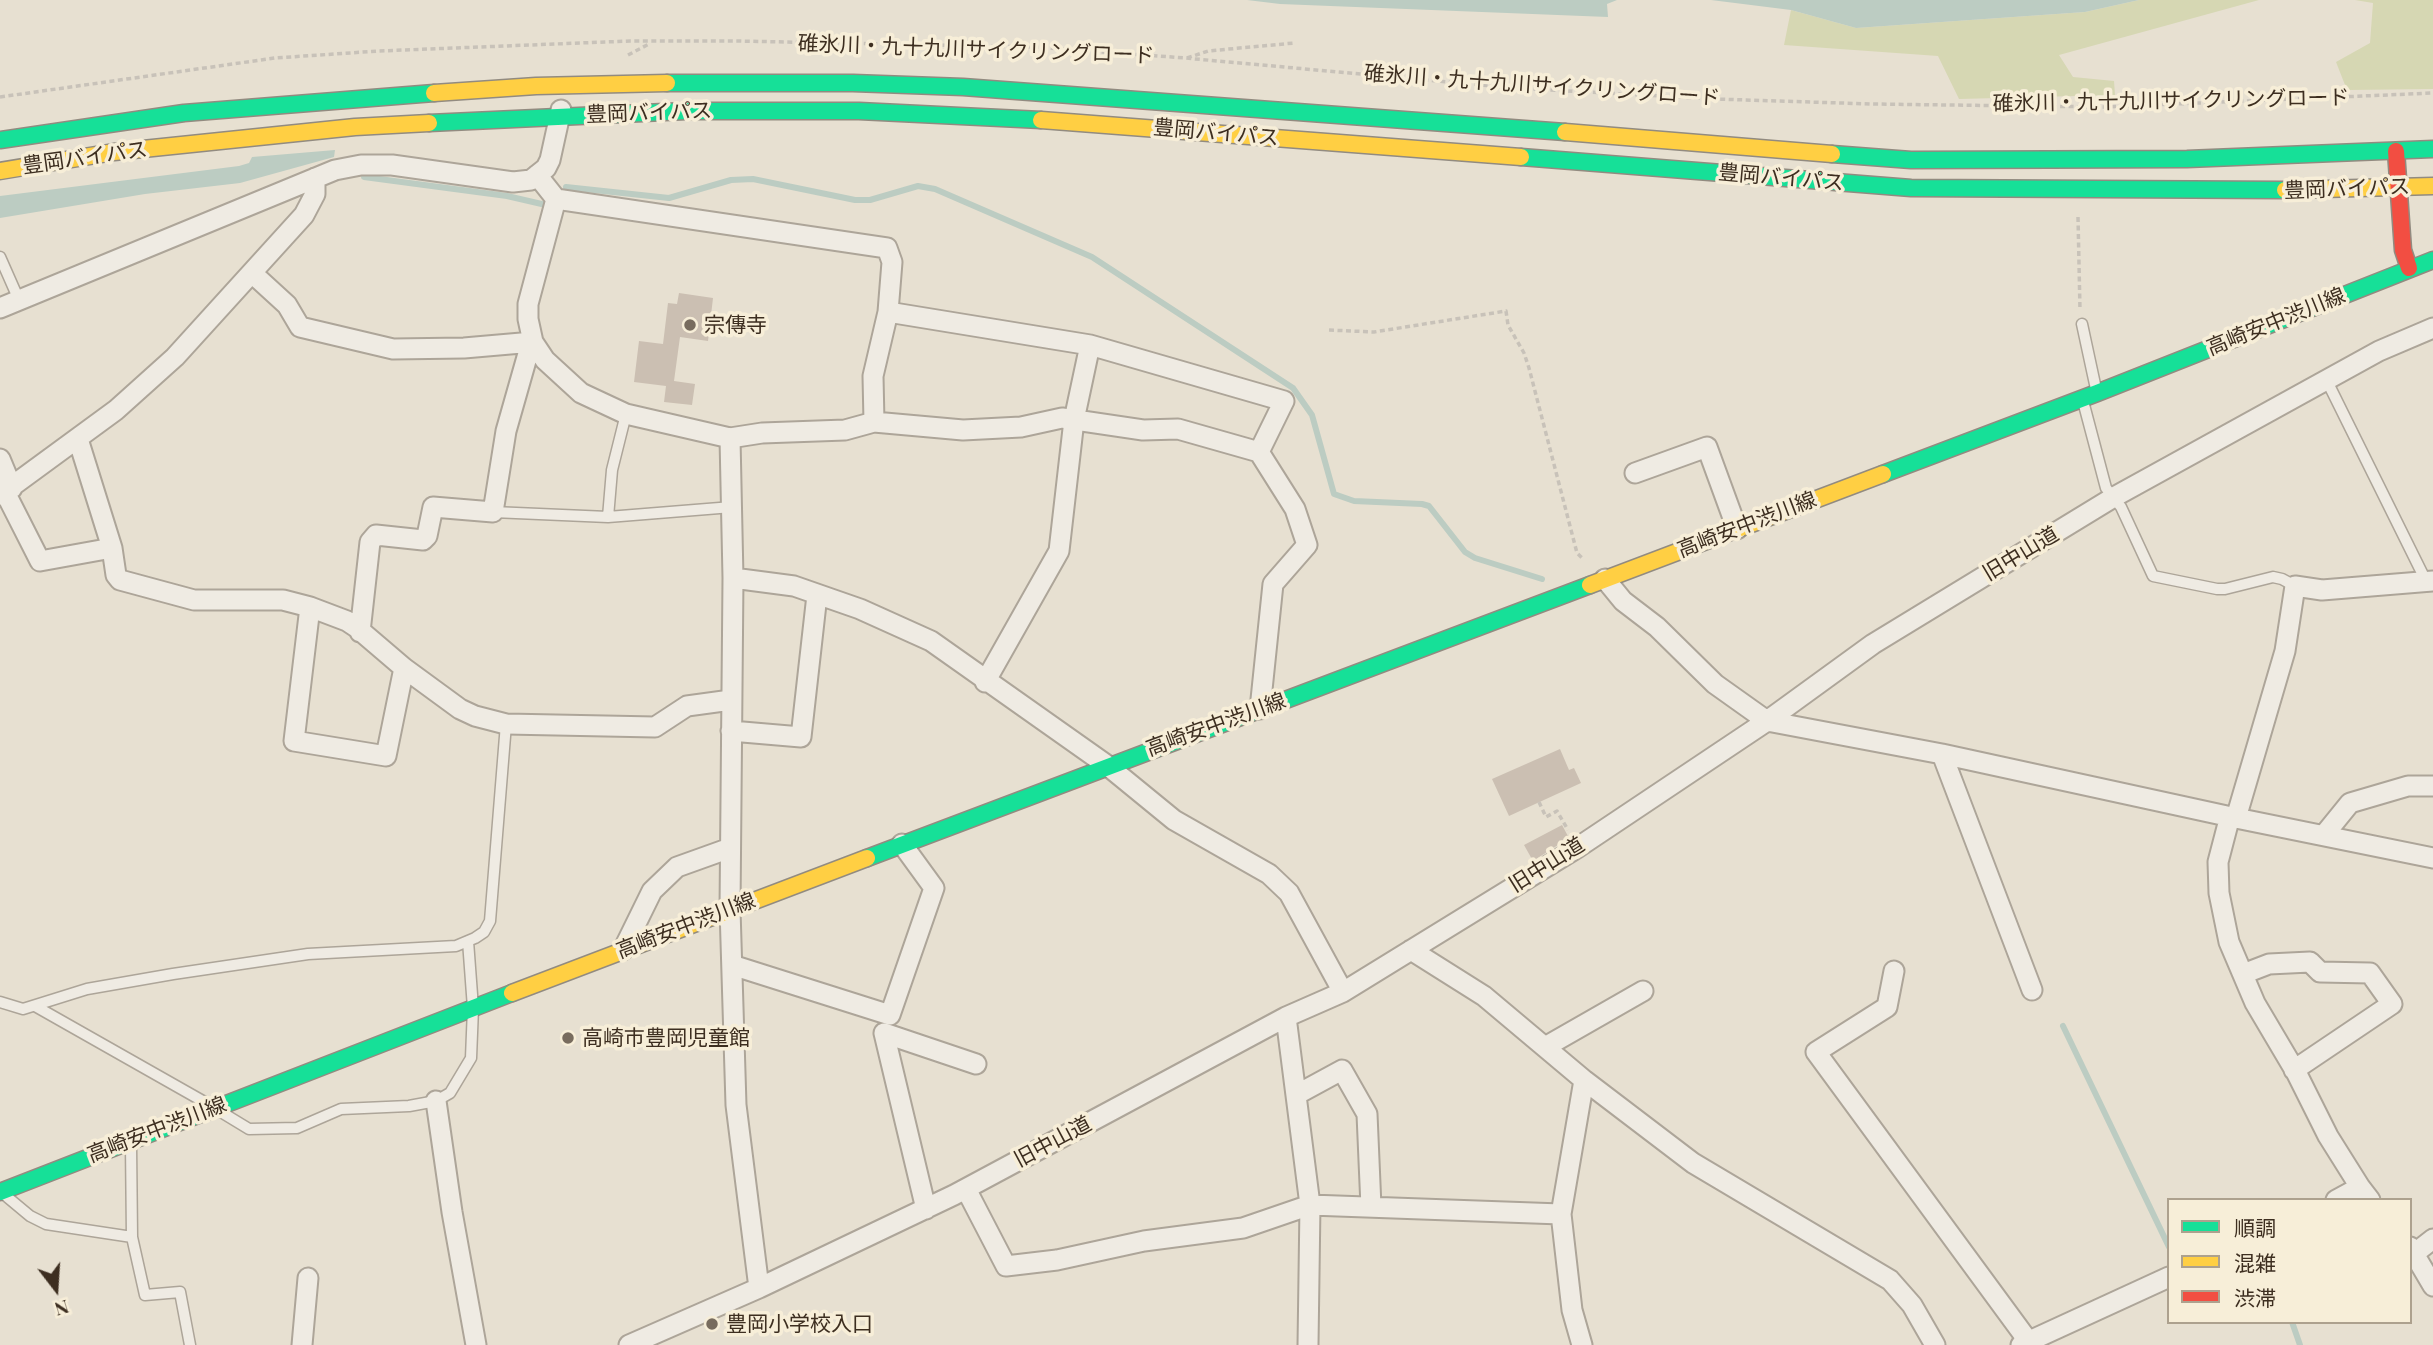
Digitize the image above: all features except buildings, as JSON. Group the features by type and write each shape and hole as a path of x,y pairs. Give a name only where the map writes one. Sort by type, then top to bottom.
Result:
{"main road":[{"name":"豊岡バイパス","path":"0,140 184,113 349,99 573,82 730,82 963,87 1912,160 2187,159 2433,149"},
{"name":"豊岡バイパス","path":"0,171 114,152 355,127 686,111 859,111 1031,119 1911,188 2175,192 2433,186"},
{"path":"2396,151 2403,250 2409,268"},
{"name":"高崎安中渋川線","path":"1,1192 623,950 2089,395 2433,260"}],"street":[{"path":"0,308 335,170 361,165 421,168 523,182 537,175 550,160 560,116 573,82"},
{"path":"537,175 556,199 887,248 892,262 888,312 873,376 874,422"},
{"path":"5,492 117,410 175,357 303,215 315,194 315,178"},
{"path":"556,199 528,304 528,319 534,342 545,360 581,393 626,414 730,438 762,433 845,430 874,422 963,430 1021,427 1062,418 1143,430 1178,429 1259,452 1295,509 1307,545 1273,584 1260,709"},
{"path":"252,273 287,305 300,327 393,349 464,348 534,342"},
{"path":"888,312 1090,345 1284,401 1259,452"},
{"name":"旧中山道","path":"641,1343 966,1189 1286,1017 1343,992 1577,848 1767,721 1873,644 2113,497 2379,351 2433,328"},
{"path":"360,632 370,542 376,535 424,540 428,536 433,507 493,512 506,431 529,350 534,342"},
{"path":"985,682 1059,551 1074,420 1090,345"},
{"path":"730,438 733,507 730,909 736,1105 759,1287"},
{"path":"78,439 112,548 116,575 120,580 194,600 282,600 310,607 347,621 460,709 506,724 655,727 687,706 730,700"},
{"path":"1635,473 1707,447 1737,529"},
{"path":"0,459 5,492 40,561 112,548"},
{"path":"733,578 794,586 860,610 930,641 1108,766 1174,820 1269,874 1289,892 1343,992"},
{"path":"1605,579 1623,601 1657,627 1716,684 1767,721 1942,754 2433,858"},
{"path":"2346,1198 2365,1194 2328,1136 2255,1003 2229,942 2219,893 2218,862 2285,651 2295,586 2322,590 2430,582"},
{"path":"731,731 802,737 817,596"},
{"path":"310,607 293,741 386,756 404,668"},
{"path":"1942,754 2032,990"},
{"path":"2324,835 2350,803 2408,786 2433,786"},
{"path":"732,965 890,1015 934,888 902,844"},
{"path":"623,950 652,891 677,867 730,848"},
{"path":"1411,950 1483,996 1584,1080 1693,1163 1890,1280 1912,1305 1935,1345"},
{"path":"2243,974 2269,964 2310,962 2320,972 2370,973 2392,1004 2294,1070"},
{"path":"1894,971 1887,1007 1816,1052 2025,1343 2167,1278"},
{"path":"1545,1046 1643,991"},
{"path":"1286,1017 1310,1205 1308,1345"},
{"path":"926,1209 884,1033 976,1064"},
{"path":"1296,1095 1342,1070 1367,1114 1371,1207"},
{"path":"1582,1345 1572,1310 1561,1214 1584,1080"},
{"path":"436,1101 452,1212 476,1345"},
{"path":"966,1189 1006,1266 1057,1260 1144,1241 1243,1228 1310,1205 1561,1214"},
{"path":"2433,1239 2413,1250 2433,1286"},
{"path":"302,1345 308,1278"}],"lane":[{"path":"0,257 19,300"},
{"path":"2082,324 2089,395 2106,488 2121,507 2153,576 2217,589 2273,577 2295,586"},
{"path":"2326,379 2430,582"},
{"path":"608,517 612,470 626,414"},
{"path":"493,512 608,517 733,507"},
{"path":"0,1002 23,1009 87,989 186,972 308,954 456,946 468,941 484,932 490,921 506,724"},
{"path":"35,1006 249,1129 297,1128 341,1109 409,1106 436,1101 450,1093 471,1058 473,1008 468,941"},
{"path":"131,1140 131,1237 145,1295 180,1292 190,1345"},
{"path":"1,1192 30,1216 46,1224 131,1237"}],"path":[{"name":"碓氷川・九十九川サイクリングロード","path":"0,96 275,58 629,41 1034,47 1514,88 1859,104 2105,107 2433,93"},
{"path":"1185,58 1208,51 1294,43"},
{"path":"2078,208 2079,300 2082,324"},
{"path":"1329,330 1385,330 1506,311 1508,325 1524,354 1536,390 1577,553 1605,579"},
{"path":"1539,802 1546,817 1557,811 1577,848"}],"green space":[{"path":"2139,0 2259,0 2059,55 2073,77 2114,81 2115,95 1959,99 1938,56 1784,45 1791,10 1856,28 2085,12"},
{"path":"2355,0 2433,0 2433,89 2347,90 2336,62 2370,43 2373,3"}],"shaded area":[{"path":"1247,0 1617,0 1607,4 1608,17 1280,4"},
{"path":"1711,0 2139,0 2085,12 1856,28 1791,10"},
{"path":"335,150 334,157 240,183 145,194 0,218 0,196 239,166 249,163 252,157"}],"waterway":[{"path":"364,177 507,196 546,205"},
{"path":"566,187 669,198 731,180 753,179 855,200 870,200 918,186 935,189 1092,257 1293,388 1312,415 1334,494 1354,501 1429,506 1465,552 1475,558 1542,579"},
{"path":"2063,1026 2167,1243"},
{"path":"2293,1324 2300,1345"}],"traffic: fast":[{"path":"667,83 853,83 963,87 1565,132"},
{"path":"0,140 184,113 434,93"},
{"path":"429,123 686,111 859,111 1041,120"},
{"path":"1832,154 1911,160 2187,159 2433,149"},
{"path":"1521,157 1911,188 2285,190"},
{"path":"1883,474 2097,393 2433,260"},
{"path":"867,858 1590,585"},
{"path":"0,1192 512,993"}],"traffic: slow":[{"path":"434,93 536,86 667,83"},
{"path":"1041,120 1521,157"},
{"path":"0,171 114,152 355,127 429,123"},
{"path":"1565,132 1832,154"},
{"path":"2285,190 2433,186"},
{"path":"1590,585 1883,474"},
{"path":"512,993 867,858"}],"traffic: jam":[{"path":"2396,151 2403,250 2409,268"}],"place":[{"name":"宗傳寺","path":"690,325"},
{"name":"高崎市豊岡児童館","path":"568,1038"},
{"name":"豊岡小学校入口","path":"712,1324"}]}
